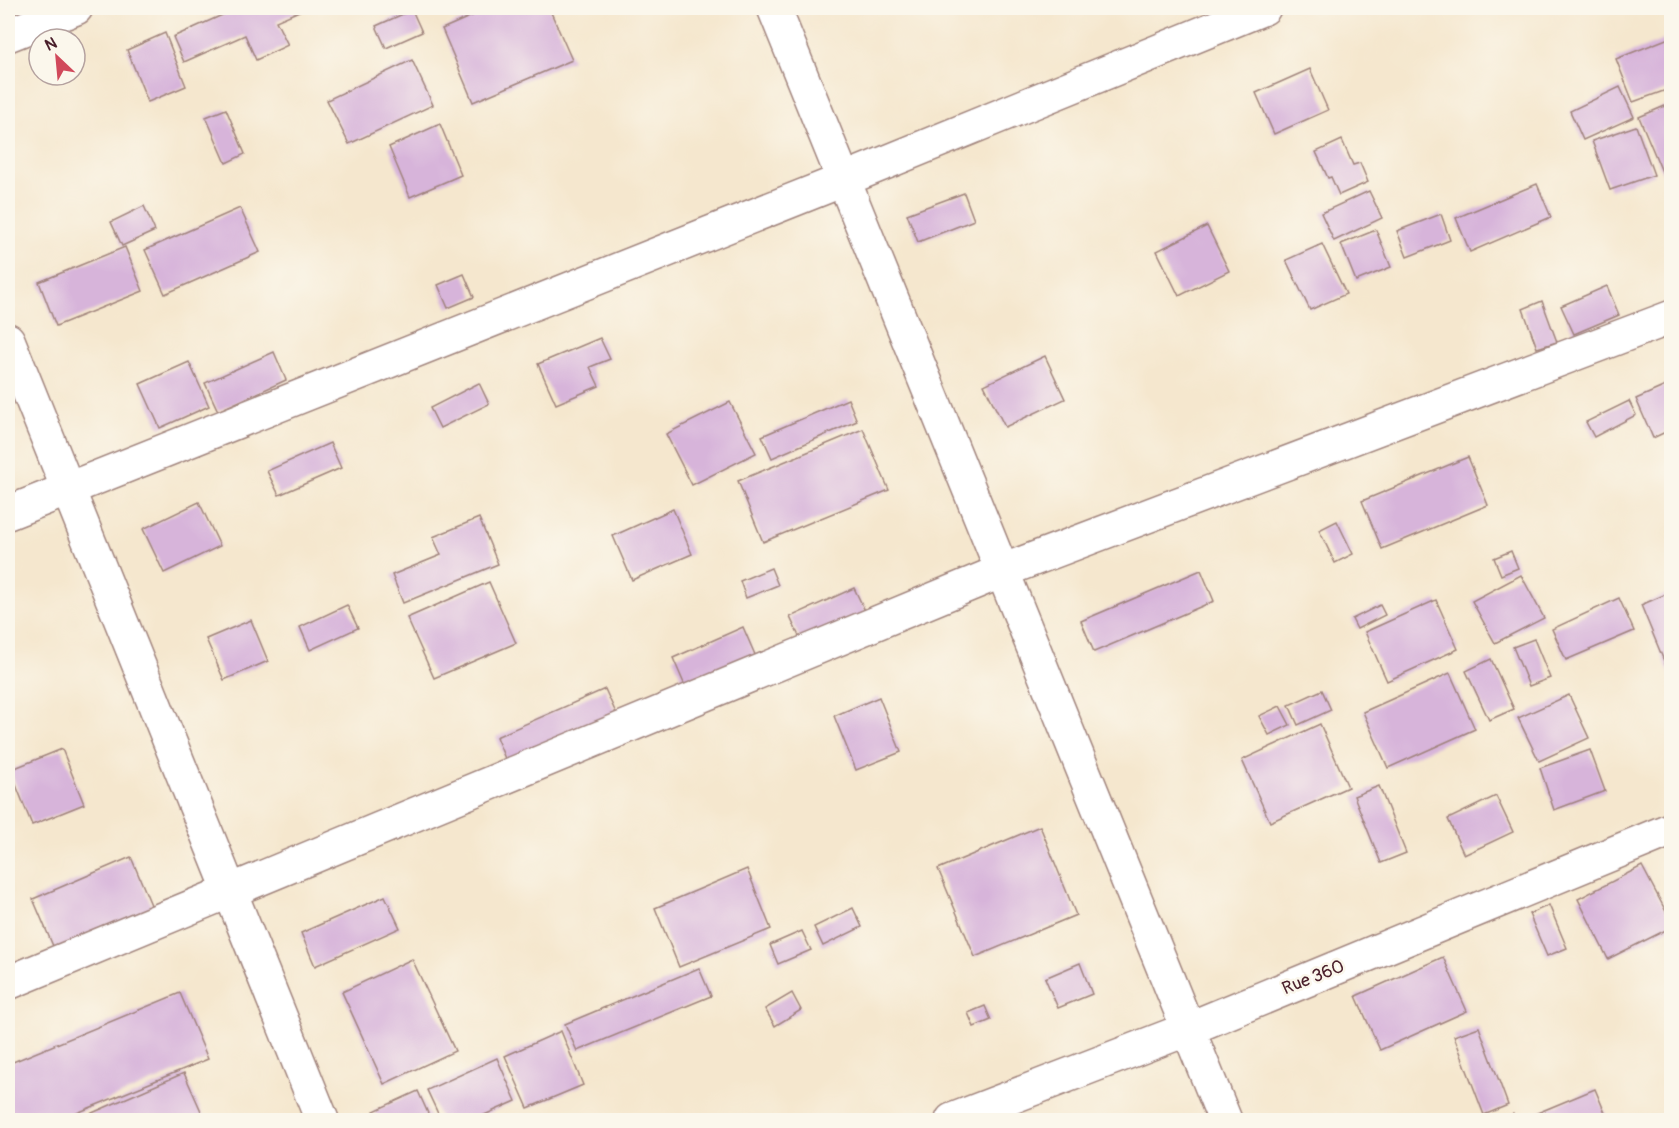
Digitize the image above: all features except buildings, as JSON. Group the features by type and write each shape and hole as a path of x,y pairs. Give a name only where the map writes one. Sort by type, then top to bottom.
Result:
{"street":[{"path":"8,35 76,8"},
{"path":"774,8 1225,1120"},
{"path":"8,513 843,180 1264,8"},
{"path":"8,983 1002,571 1671,317"},
{"path":"8,340 322,1120"},
{"name":"Rue 360","path":"952,1120 1188,1029 1671,829"}]}
